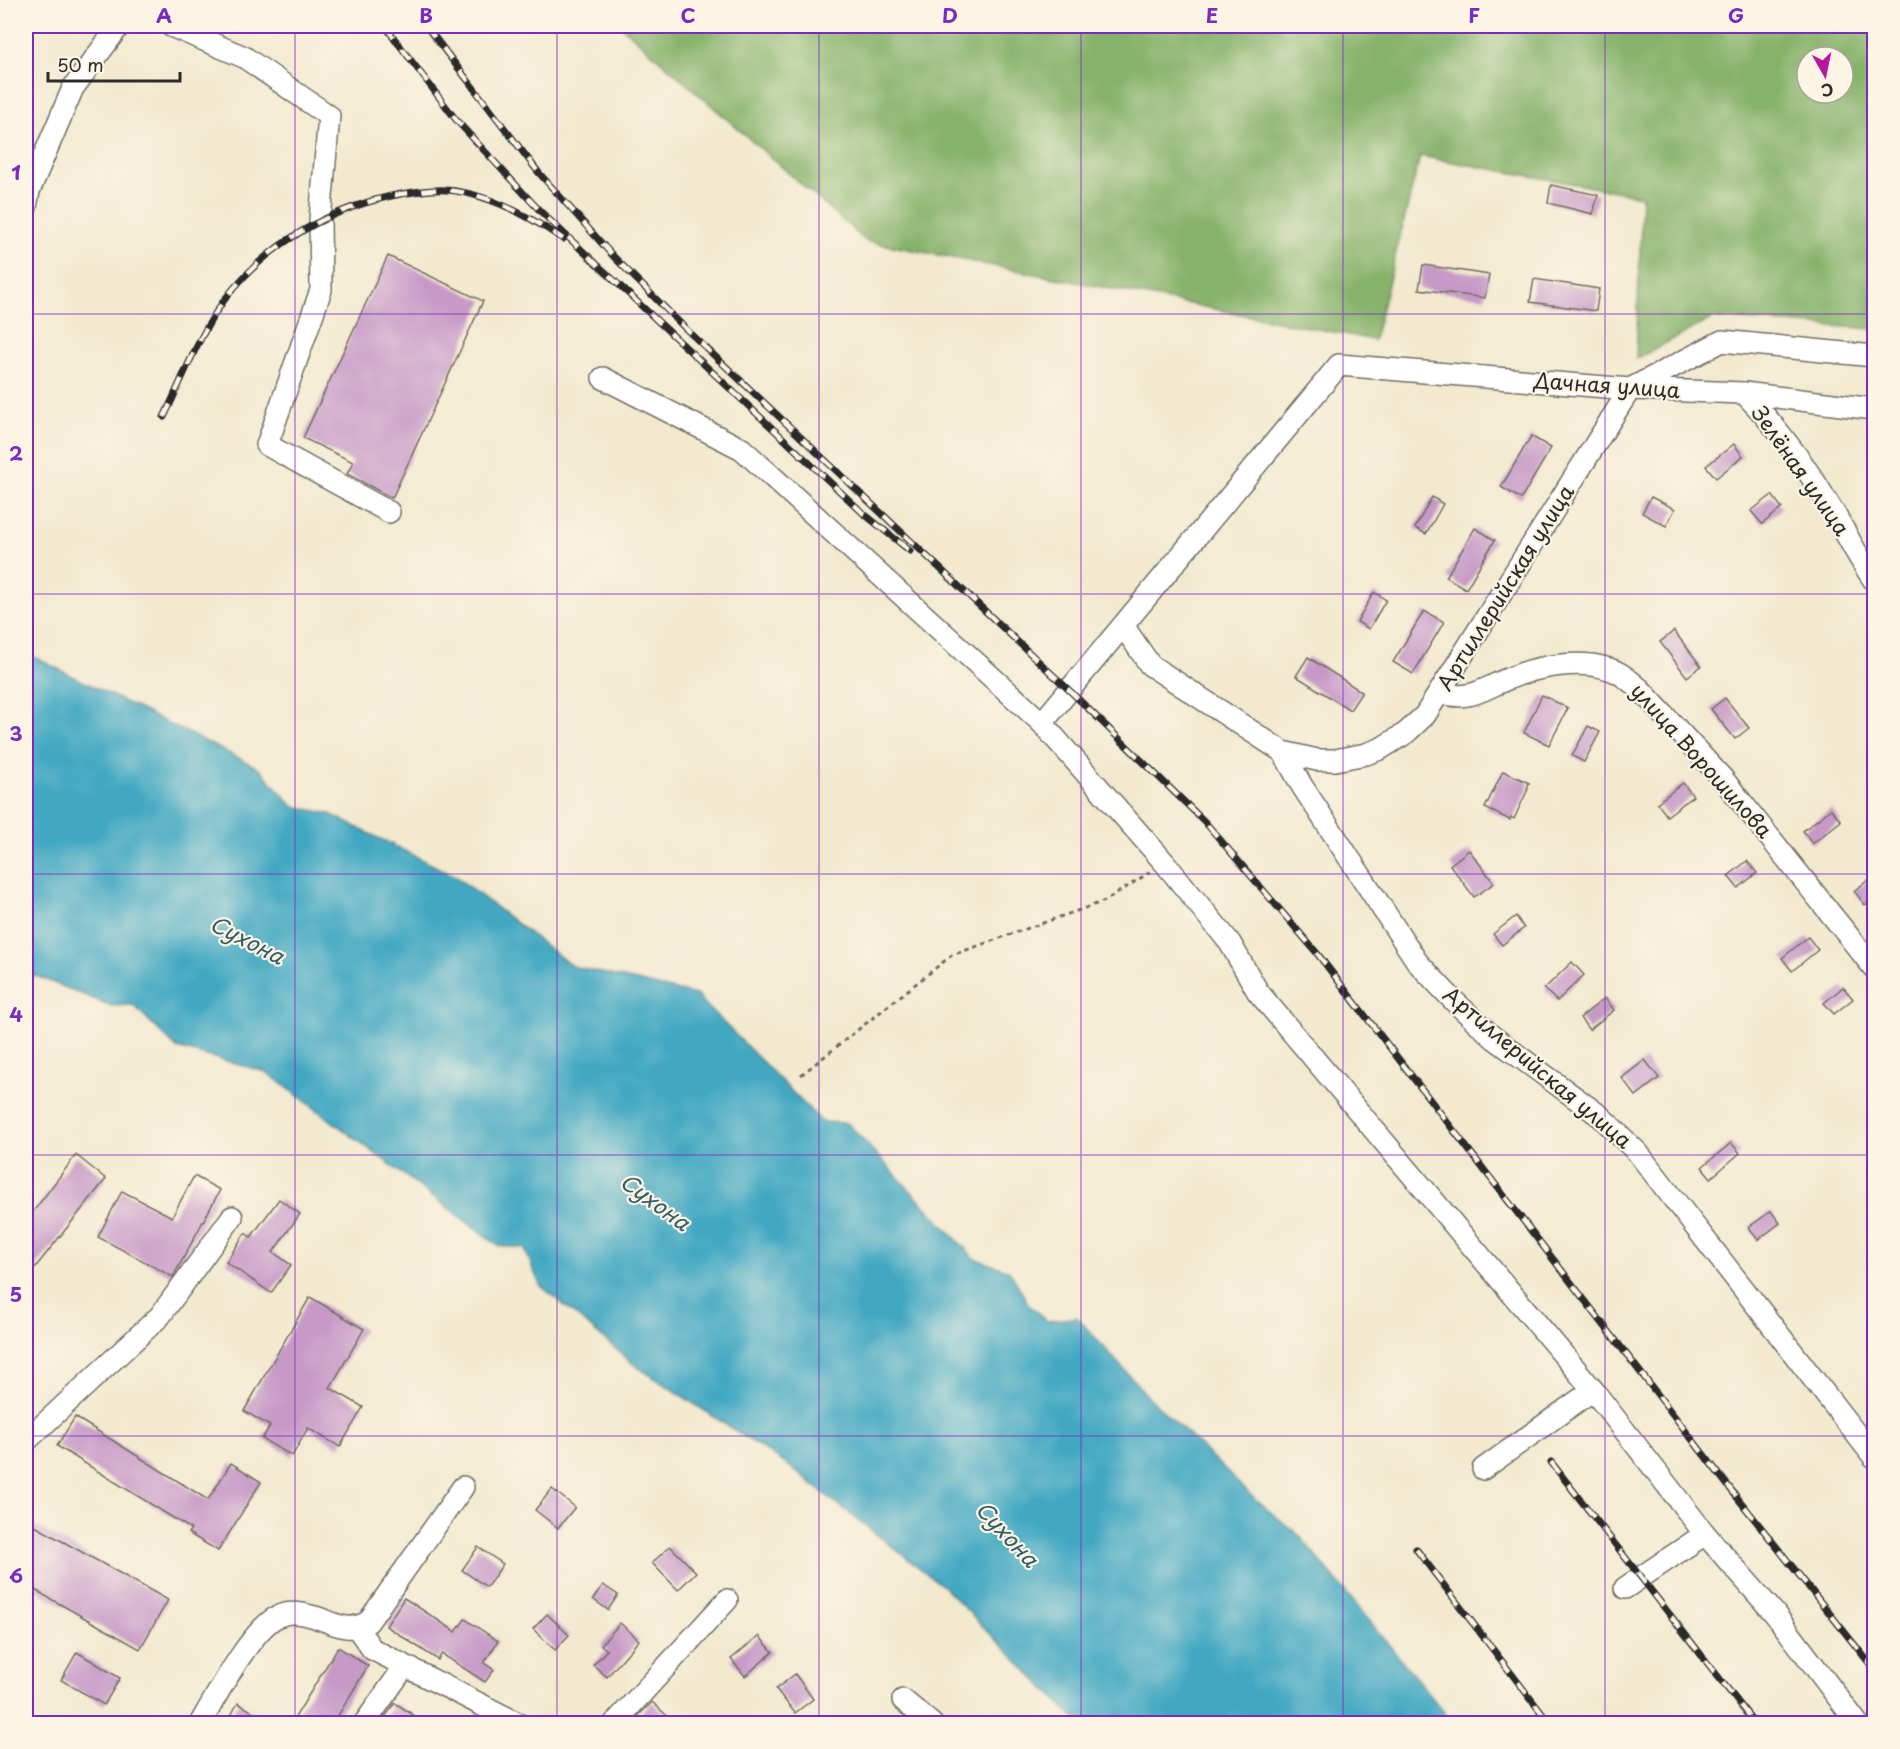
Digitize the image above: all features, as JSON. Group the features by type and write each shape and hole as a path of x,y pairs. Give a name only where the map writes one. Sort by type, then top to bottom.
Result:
{"street":[{"path":"26,207 30,191 73,88 119,26"},
{"path":"171,26 244,57 328,116 320,220 321,290 267,445 389,512"},
{"path":"1630,389 1722,340 1875,356"},
{"name":"Дачная улица","path":"1124,627 1339,365 1630,389 1744,393 1875,409"},
{"path":"603,378 742,449 1042,723 1164,862 1230,943 1258,993 1593,1390 1705,1534 1775,1614 1858,1724"},
{"name":"Артиллерийская улица","path":"1124,627 1150,665 1283,752 1317,760 1335,760 1380,749 1406,733 1425,715 1441,693 1630,389"},
{"name":"Зелёная улица","path":"1744,393 1771,421 1830,506 1863,565 1875,580"},
{"path":"1042,723 1124,627"},
{"name":"улица Ворошилова","path":"1441,693 1455,697 1467,696 1528,670 1571,665 1590,665 1610,669 1626,678 1640,689 1723,779 1875,968"},
{"name":"Артиллерийская улица","path":"1283,752 1302,786 1418,963 1494,1038 1600,1116 1638,1153 1875,1457"},
{"path":"26,1441 160,1316 232,1217"},
{"path":"1483,1469 1593,1390"},
{"path":"200,1724 249,1645 264,1625 279,1615 295,1613 341,1627 357,1628 368,1622 463,1487"},
{"path":"1625,1588 1705,1534"},
{"path":"614,1724 727,1600"},
{"path":"357,1628 372,1649 519,1724"},
{"path":"364,1724 405,1666"},
{"path":"903,1701 932,1724"}],"path":[{"path":"801,1075 952,955 1104,901 1164,862"}],"green space":[{"path":"621,26 1874,26 1874,329 1713,318 1636,359 1642,196 1420,156 1374,340 866,241"}],"water":[{"name":"Сухона","path":"26,653 259,768 293,806 330,814 455,876 572,966 696,995 822,1122 847,1123 974,1258 1010,1271 1029,1305 1047,1321 1077,1317 1145,1393 1256,1500 1300,1536 1453,1723 1084,1723 1070,1714 944,1587 786,1464 636,1366 540,1285 524,1248 499,1246 266,1072 177,1048 133,1005 111,1006 26,972"}],"building":[{"path":"1551,185 1598,195 1593,214 1548,203"},
{"path":"388,256 483,301 392,498 347,474 353,462 303,438"},
{"path":"1423,265 1489,275 1485,298 1419,289"},
{"path":"1534,279 1599,289 1596,311 1530,302"},
{"path":"1531,436 1551,448 1521,499 1501,487"},
{"path":"1734,444 1743,456 1716,478 1706,466"},
{"path":"1772,495 1782,508 1762,524 1751,511"},
{"path":"1432,497 1443,504 1426,534 1415,528"},
{"path":"1651,497 1675,509 1666,526 1642,513"},
{"path":"1475,528 1495,540 1466,589 1446,577"},
{"path":"1374,592 1386,600 1369,629 1357,622"},
{"path":"1424,611 1444,622 1413,674 1393,662"},
{"path":"1674,631 1701,666 1687,677 1660,642"},
{"path":"1308,657 1362,692 1350,710 1296,676"},
{"path":"1542,695 1568,708 1549,745 1524,733"},
{"path":"1725,698 1749,728 1735,739 1711,709"},
{"path":"1588,726 1600,732 1584,762 1572,756"},
{"path":"1503,771 1529,783 1514,819 1511,817 1510,820 1485,808"},
{"path":"1683,783 1693,796 1667,816 1657,803"},
{"path":"1831,809 1841,821 1812,844 1803,831"},
{"path":"1469,850 1494,883 1474,897 1450,865"},
{"path":"1747,861 1757,873 1738,888 1728,876"},
{"path":"1875,875 1875,898 1865,905 1854,891"},
{"path":"1516,916 1524,928 1502,945 1493,934"},
{"path":"1808,937 1818,950 1792,971 1782,958"},
{"path":"1572,962 1584,975 1557,1001 1544,989"},
{"path":"1843,987 1853,999 1834,1014 1824,1003"},
{"path":"1605,998 1614,1010 1589,1030 1580,1018"},
{"path":"1645,1060 1659,1078 1636,1096 1622,1078"},
{"path":"1731,1143 1740,1153 1711,1178 1702,1167"},
{"path":"76,1155 106,1179 26,1279 26,1221"},
{"path":"194,1176 220,1190 173,1277 98,1237 122,1191 172,1217"},
{"path":"279,1199 300,1214 273,1252 291,1265 271,1293 226,1262 245,1233 251,1237"},
{"path":"1771,1211 1780,1223 1758,1240 1749,1227"},
{"path":"310,1297 364,1329 330,1388 363,1407 340,1447 308,1428 292,1456 262,1439 270,1426 244,1411"},
{"path":"75,1417 208,1500 231,1463 261,1482 218,1551 188,1533 191,1529 57,1446"},
{"path":"552,1489 575,1507 558,1528 535,1510"},
{"path":"26,1521 168,1600 140,1649 26,1585"},
{"path":"670,1546 696,1572 678,1590 652,1563"},
{"path":"478,1547 503,1564 487,1587 462,1570"},
{"path":"603,1585 618,1595 608,1610 593,1599"},
{"path":"404,1598 456,1632 465,1619 498,1641 484,1663 494,1670 485,1682 442,1654 438,1660 386,1626"},
{"path":"547,1614 569,1635 555,1650 533,1629"},
{"path":"620,1623 639,1640 607,1677 593,1665 607,1650 601,1645"},
{"path":"759,1636 773,1652 745,1676 731,1659"},
{"path":"338,1647 368,1666 333,1724 291,1724"},
{"path":"77,1652 120,1678 104,1705 61,1680"},
{"path":"795,1674 813,1699 795,1713 776,1689"},
{"path":"652,1702 676,1724 644,1724 637,1717"},
{"path":"238,1703 272,1724 226,1724"},
{"path":"395,1703 427,1724 380,1724"}],"railway":[{"path":"385,26 457,121 540,211 863,513 910,551"},
{"path":"426,26 539,173 613,256 686,329 1070,691 1205,822 1316,952 1732,1491 1874,1669"},
{"path":"164,417 199,341 225,299 261,261 303,230 326,218 375,200 401,194 446,190 477,196 507,207 563,239"},
{"path":"1551,1462 1755,1724"},
{"path":"1416,1549 1550,1724"}]}
